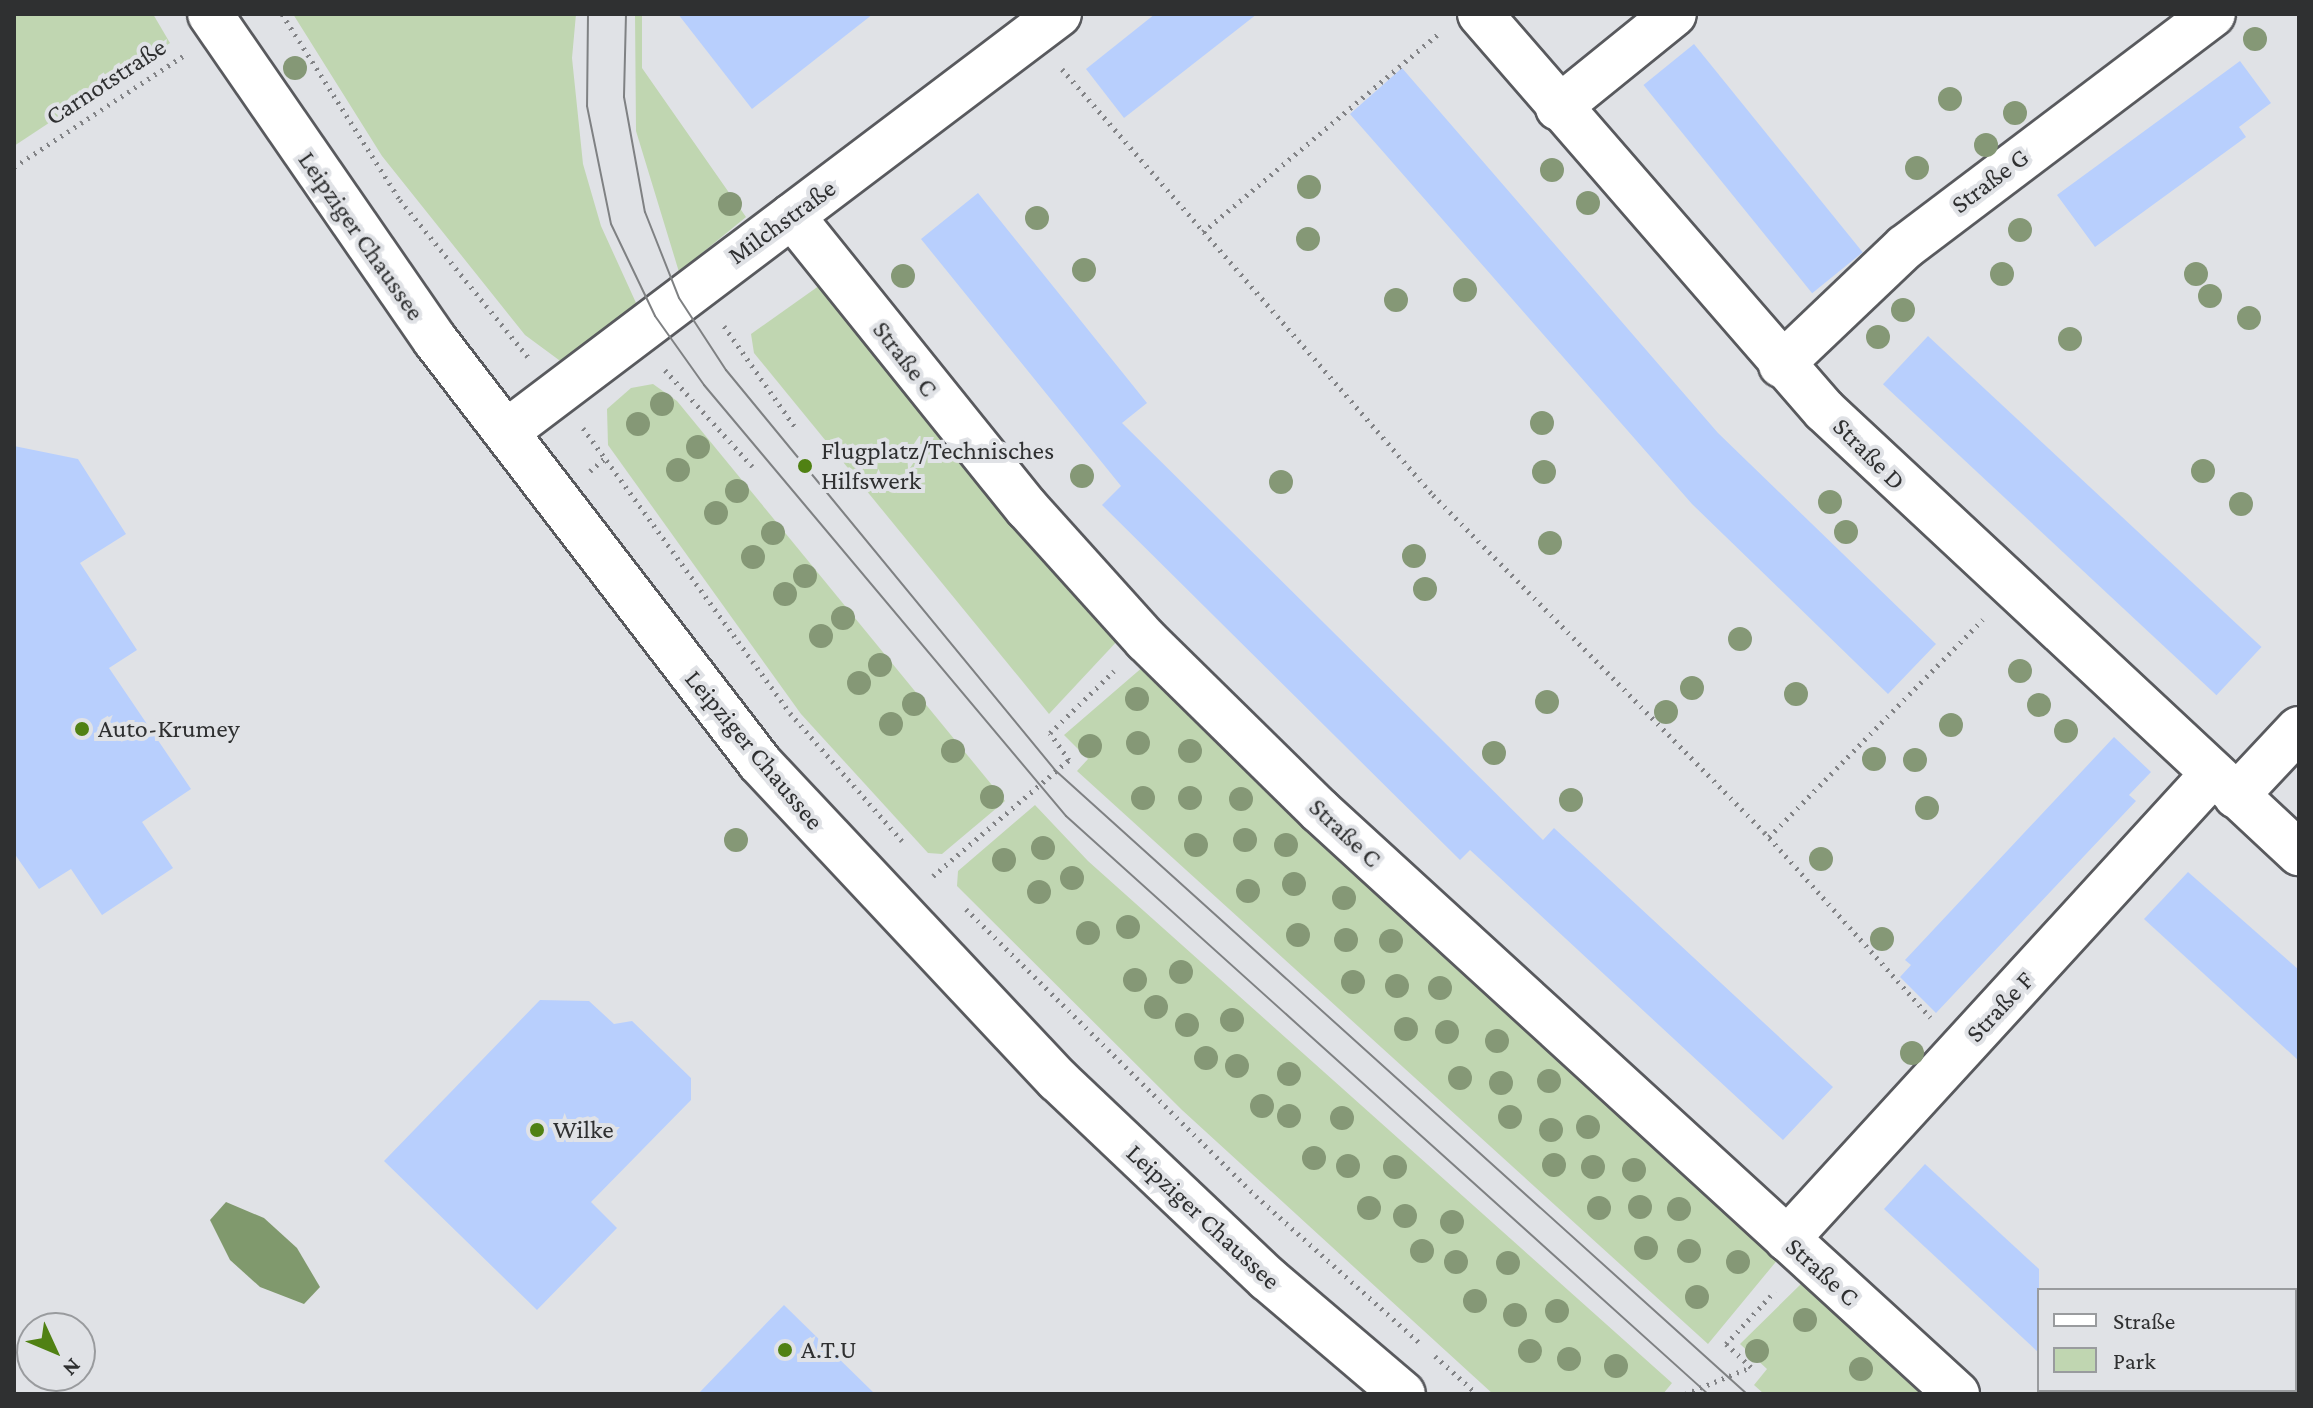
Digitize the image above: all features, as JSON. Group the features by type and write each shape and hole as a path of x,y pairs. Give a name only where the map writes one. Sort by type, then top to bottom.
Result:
{"street":[{"path":"1558,108 1674,14"},
{"name":"Straße G","path":"1781,365 1905,247 2213,14"},
{"name":"Straße D","path":"1465,19 1558,108 1781,365 2011,589 2299,853"},
{"name":"Leipziger Chaussee","path":"216,22 365,244 723,718 846,860 1058,1080 1268,1279 1403,1394"},
{"name":"Milchstraße","path":"506,432 694,286 1046,24"},
{"name":"Straße C","path":"792,216 1018,498 1146,640 1319,810 1957,1394"},
{"name":"Straße F","path":"1797,1248 1962,1048 2225,785 2299,729"}],"path":[{"name":"Leipziger Chaussee","path":"282,14 400,200 533,363"},
{"path":"1203,232 1465,19"},
{"name":"Carnotstraße","path":"14,167 216,22"},
{"path":"1046,24 1203,232 1540,611 1769,837 1962,1048"},
{"path":"694,286 797,430"},
{"path":"631,335 752,466"},
{"name":"Leipziger Chaussee","path":"574,415 790,713 914,854"},
{"path":"628,506 634,500"},
{"path":"1769,837 2011,589"},
{"path":"933,876 1069,760 1050,733 1146,640"},
{"path":"923,865 944,887"},
{"name":"Leipziger Chaussee","path":"956,898 1256,1196 1477,1394"},
{"path":"1685,1394 1751,1367 1726,1344 1797,1248"}],"green space":[{"path":"14,14 153,14 170,43 14,146"},
{"path":"293,14 576,14 572,58 583,164 601,226 637,305 563,363 525,335 382,156"},
{"path":"635,14 642,14 642,68 746,217 679,272 636,131"},
{"path":"823,283 1120,638 1049,714 754,353 751,334"},
{"path":"653,384 677,401 1005,801 942,854 928,853 801,714 608,445 607,409 631,388"},
{"path":"1144,666 1779,1258 1708,1344 1077,771 1088,759 1064,735"},
{"path":"1035,805 1088,861 1672,1383 1663,1394 1493,1394 1182,1110 957,886 958,871"},
{"path":"1803,1282 1926,1394 1764,1394 1754,1385 1767,1369 1740,1344"}],"shaded area":[{"path":"226,1202 264,1218 297,1248 320,1287 304,1304 260,1287 230,1260 210,1220"}],"building":[{"path":"678,14 873,14 752,109"},
{"path":"1155,14 1257,14 1124,118 1086,69"},
{"path":"1694,44 1863,252 1812,293 1643,85"},
{"path":"2240,61 2271,103 2239,127 2246,137 2095,247 2057,195"},
{"path":"1402,68 1718,433 1936,644 1888,694 1692,504 1350,114"},
{"path":"978,193 1147,403 1122,423 1543,840 1554,828 1833,1087 1783,1140 1470,850 1460,860 1102,505 1121,486 921,239"},
{"path":"1928,336 2261,647 2216,695 1883,384"},
{"name":"Auto-Krumey","path":"14,446 78,459 126,534 80,563 137,650 109,668 191,789 142,822 173,868 102,915 71,869 39,889 14,853"},
{"path":"2114,737 2151,772 2129,795 2136,801 1936,1013 1900,977 1911,965 1905,960"},
{"path":"2188,872 2299,970 2299,1061 2144,919"},
{"name":"Wilke","path":"540,1000 589,1001 614,1024 632,1021 691,1078 691,1100 591,1202 617,1228 537,1310 384,1161"},
{"path":"1925,1164 2039,1269 2037,1351 1884,1209"},
{"name":"A.T.U","path":"784,1305 875,1394 698,1394"}],"tram line":[{"path":"588,14 587,106 611,224 655,316 704,385 1066,816 1708,1394"},
{"path":"626,14 624,97 645,212 679,298 726,370 1056,771 1747,1394"}],"place":[{"name":"Flugplatz/Technisches Hilfswerk","path":"805,466"},
{"name":"Auto-Krumey","path":"82,729"},
{"name":"Wilke","path":"537,1130"},
{"name":"A.T.U","path":"785,1350"}]}
